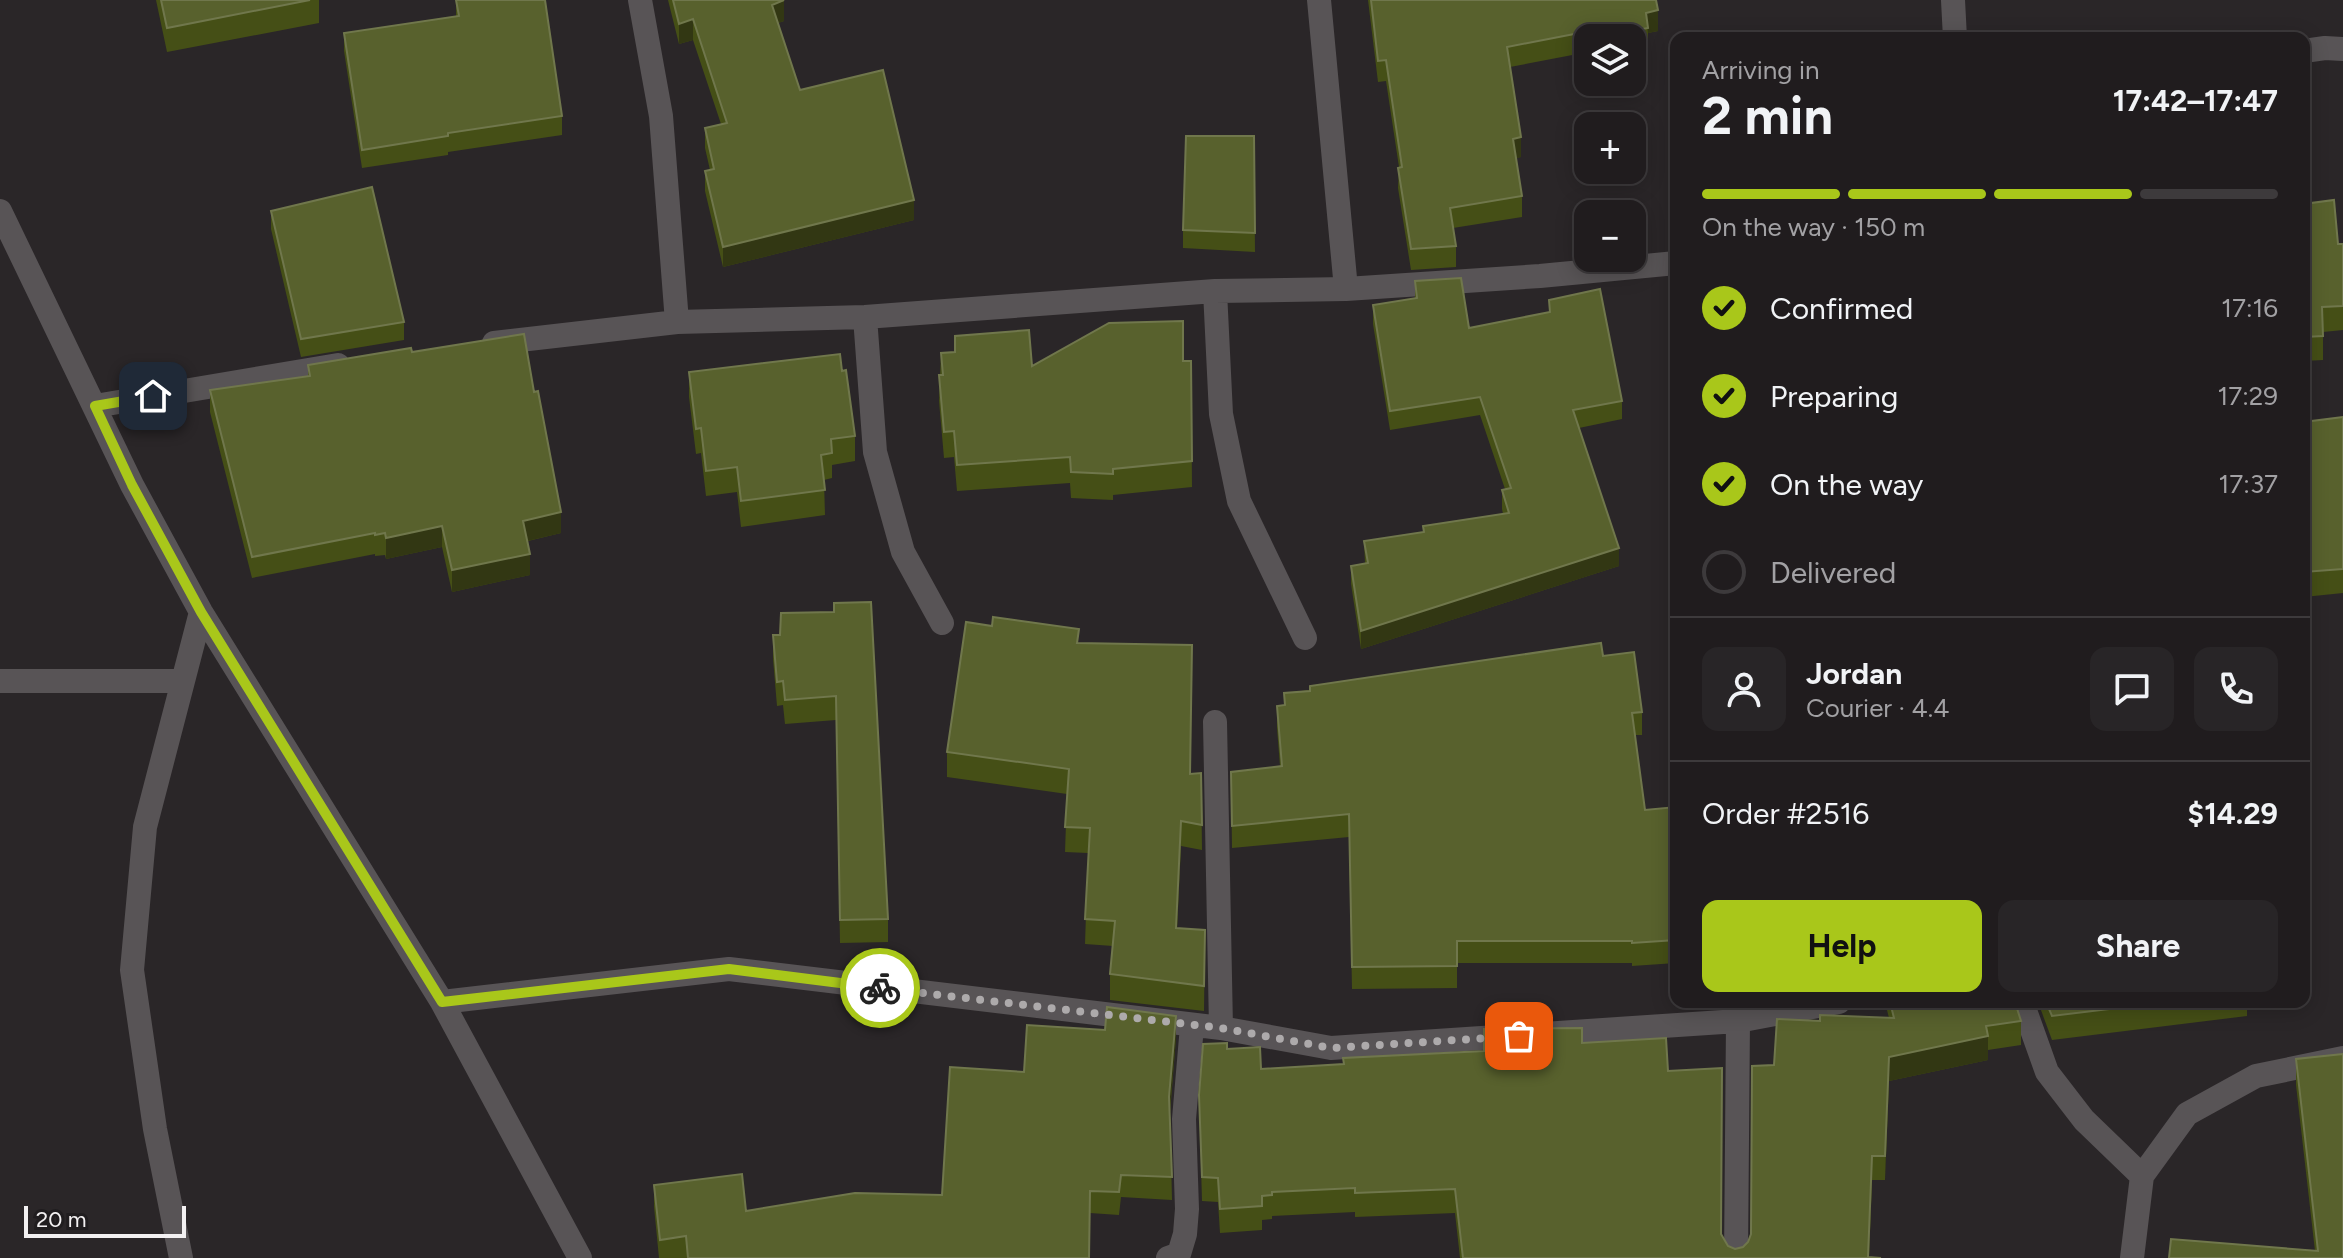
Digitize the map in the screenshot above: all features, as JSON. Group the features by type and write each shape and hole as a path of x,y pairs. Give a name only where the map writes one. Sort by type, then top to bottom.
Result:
{"street":[{"path":"640,0 661,116 677,322"},
{"path":"1319,0 1346,289"},
{"path":"1953,0 1955,32"},
{"path":"2310,50 2343,49"},
{"path":"0,211 132,485 201,612 442,1002 580,1258"},
{"path":"471,346 677,322 865,317 1215,291 1346,289 1670,264"},
{"path":"1215,291 1221,414 1239,501 1305,638"},
{"path":"865,317 875,452 903,552 942,623"},
{"path":"95,406 363,361"},
{"path":"181,1258 155,1129 132,970 145,827 201,612"},
{"path":"0,681 183,681"},
{"path":"1215,722 1221,1028"},
{"path":"442,1002 729,969 1221,1028 1331,1048 1738,1021 1807,1008"},
{"path":"2024,1008 2047,1072 2084,1120 2142,1176"},
{"path":"1736,1258 1738,1021"},
{"path":"1168,1258 1179,1254 1185,1234 1184,1119 1192,1026"},
{"path":"2132,1258 2142,1176 2187,1114 2256,1076 2343,1058"}],"building":[{"path":"161,0 310,0 167,28"},
{"path":"456,0 545,0 562,116 362,150 344,33 459,16"},
{"path":"673,0 784,0 772,5 800,90 883,70 914,200 723,247 705,171 714,169 705,128 727,123 693,19 679,24"},
{"path":"1371,0 1656,0 1658,10 1646,13 1648,28 1646,24 1574,24 1574,34 1507,47 1521,137 1513,139 1522,196 1450,208 1456,246 1411,249 1386,60 1378,61"},
{"path":"1186,136 1254,136 1255,233 1183,230"},
{"path":"372,187 404,322 301,339 271,211"},
{"path":"2334,200 2338,244 2343,244 2343,306 2322,307 2323,336 2310,337 2310,203"},
{"path":"1461,278 1469,328 1550,312 1549,300 1600,289 1622,401 1573,410 1619,548 1361,631 1351,566 1368,563 1364,541 1424,532 1423,526 1509,513 1502,490 1511,488 1480,397 1390,411 1373,305 1417,298 1415,281"},
{"path":"1183,321 1183,361 1191,361 1192,461 1113,469 1113,474 1071,472 1070,457 957,465 954,431 944,432 939,375 943,375 941,353 955,352 955,336 1029,330 1032,366 1109,323"},
{"path":"524,334 561,512 523,521 530,554 452,570 442,526 386,538 385,533 375,533 252,557 210,390 310,376 308,365"},
{"path":"840,354 842,371 846,370 855,436 831,439 832,453 821,455 825,490 741,501 737,467 706,471 701,428 696,429 689,372"},
{"path":"2343,417 2343,569 2310,572 2310,421"},
{"path":"871,602 888,919 840,920 836,696 785,700 783,681 777,682 773,635 780,635 781,613 834,612 834,603"},
{"path":"993,617 1079,629 1077,643 1192,645 1190,774 1201,773 1202,825 1181,821 1176,928 1205,930 1204,986 1110,974 1115,921 1085,919 1090,828 1065,827 1069,769 947,752 966,622 992,626"},
{"path":"1601,643 1603,656 1634,652 1642,712 1632,713 1645,810 1670,808 1670,940 1632,943 1457,941 1457,966 1352,967 1349,814 1232,826 1231,772 1282,766 1277,706 1285,705 1284,693 1310,691 1310,686"},
{"path":"1107,1007 1176,1016 1169,1097 1172,1177 1121,1175 1119,1192 1090,1191 1089,1258 688,1258 686,1236 660,1240 654,1185 742,1174 746,1211 855,1193 942,1195 950,1067 1024,1072 1027,1025 1105,1030"},
{"path":"1892,1008 2017,1008 2021,1021 1986,1026 1988,1036 1889,1057 1885,1156 1872,1156 1868,1257 1881,1258 1463,1258 1455,1189 1355,1193 1355,1188 1272,1192 1272,1195 1262,1196 1262,1206 1220,1209 1218,1178 1202,1177 1199,1095 1203,1044 1227,1043 1227,1049 1260,1047 1261,1069 1344,1064 1343,1058 1484,1051 1484,1029 1582,1028 1582,1043 1666,1038 1668,1071 1722,1068 1721,1234 1728,1246 1735,1249 1743,1247 1751,1234 1752,1066 1774,1065 1777,1019 1820,1021 1820,1015 1894,1018"},
{"path":"2049,1008 2118,1008 2052,1016"},
{"path":"2343,1054 2343,1258 2169,1258 2171,1239 2318,1251 2296,1059"}],"way so far":[{"path":"880,988 1221,1028 1331,1048 1519,1036"}],"route":[{"path":"153,396 95,406 132,485 201,612 442,1002 729,969 880,988"}]}
